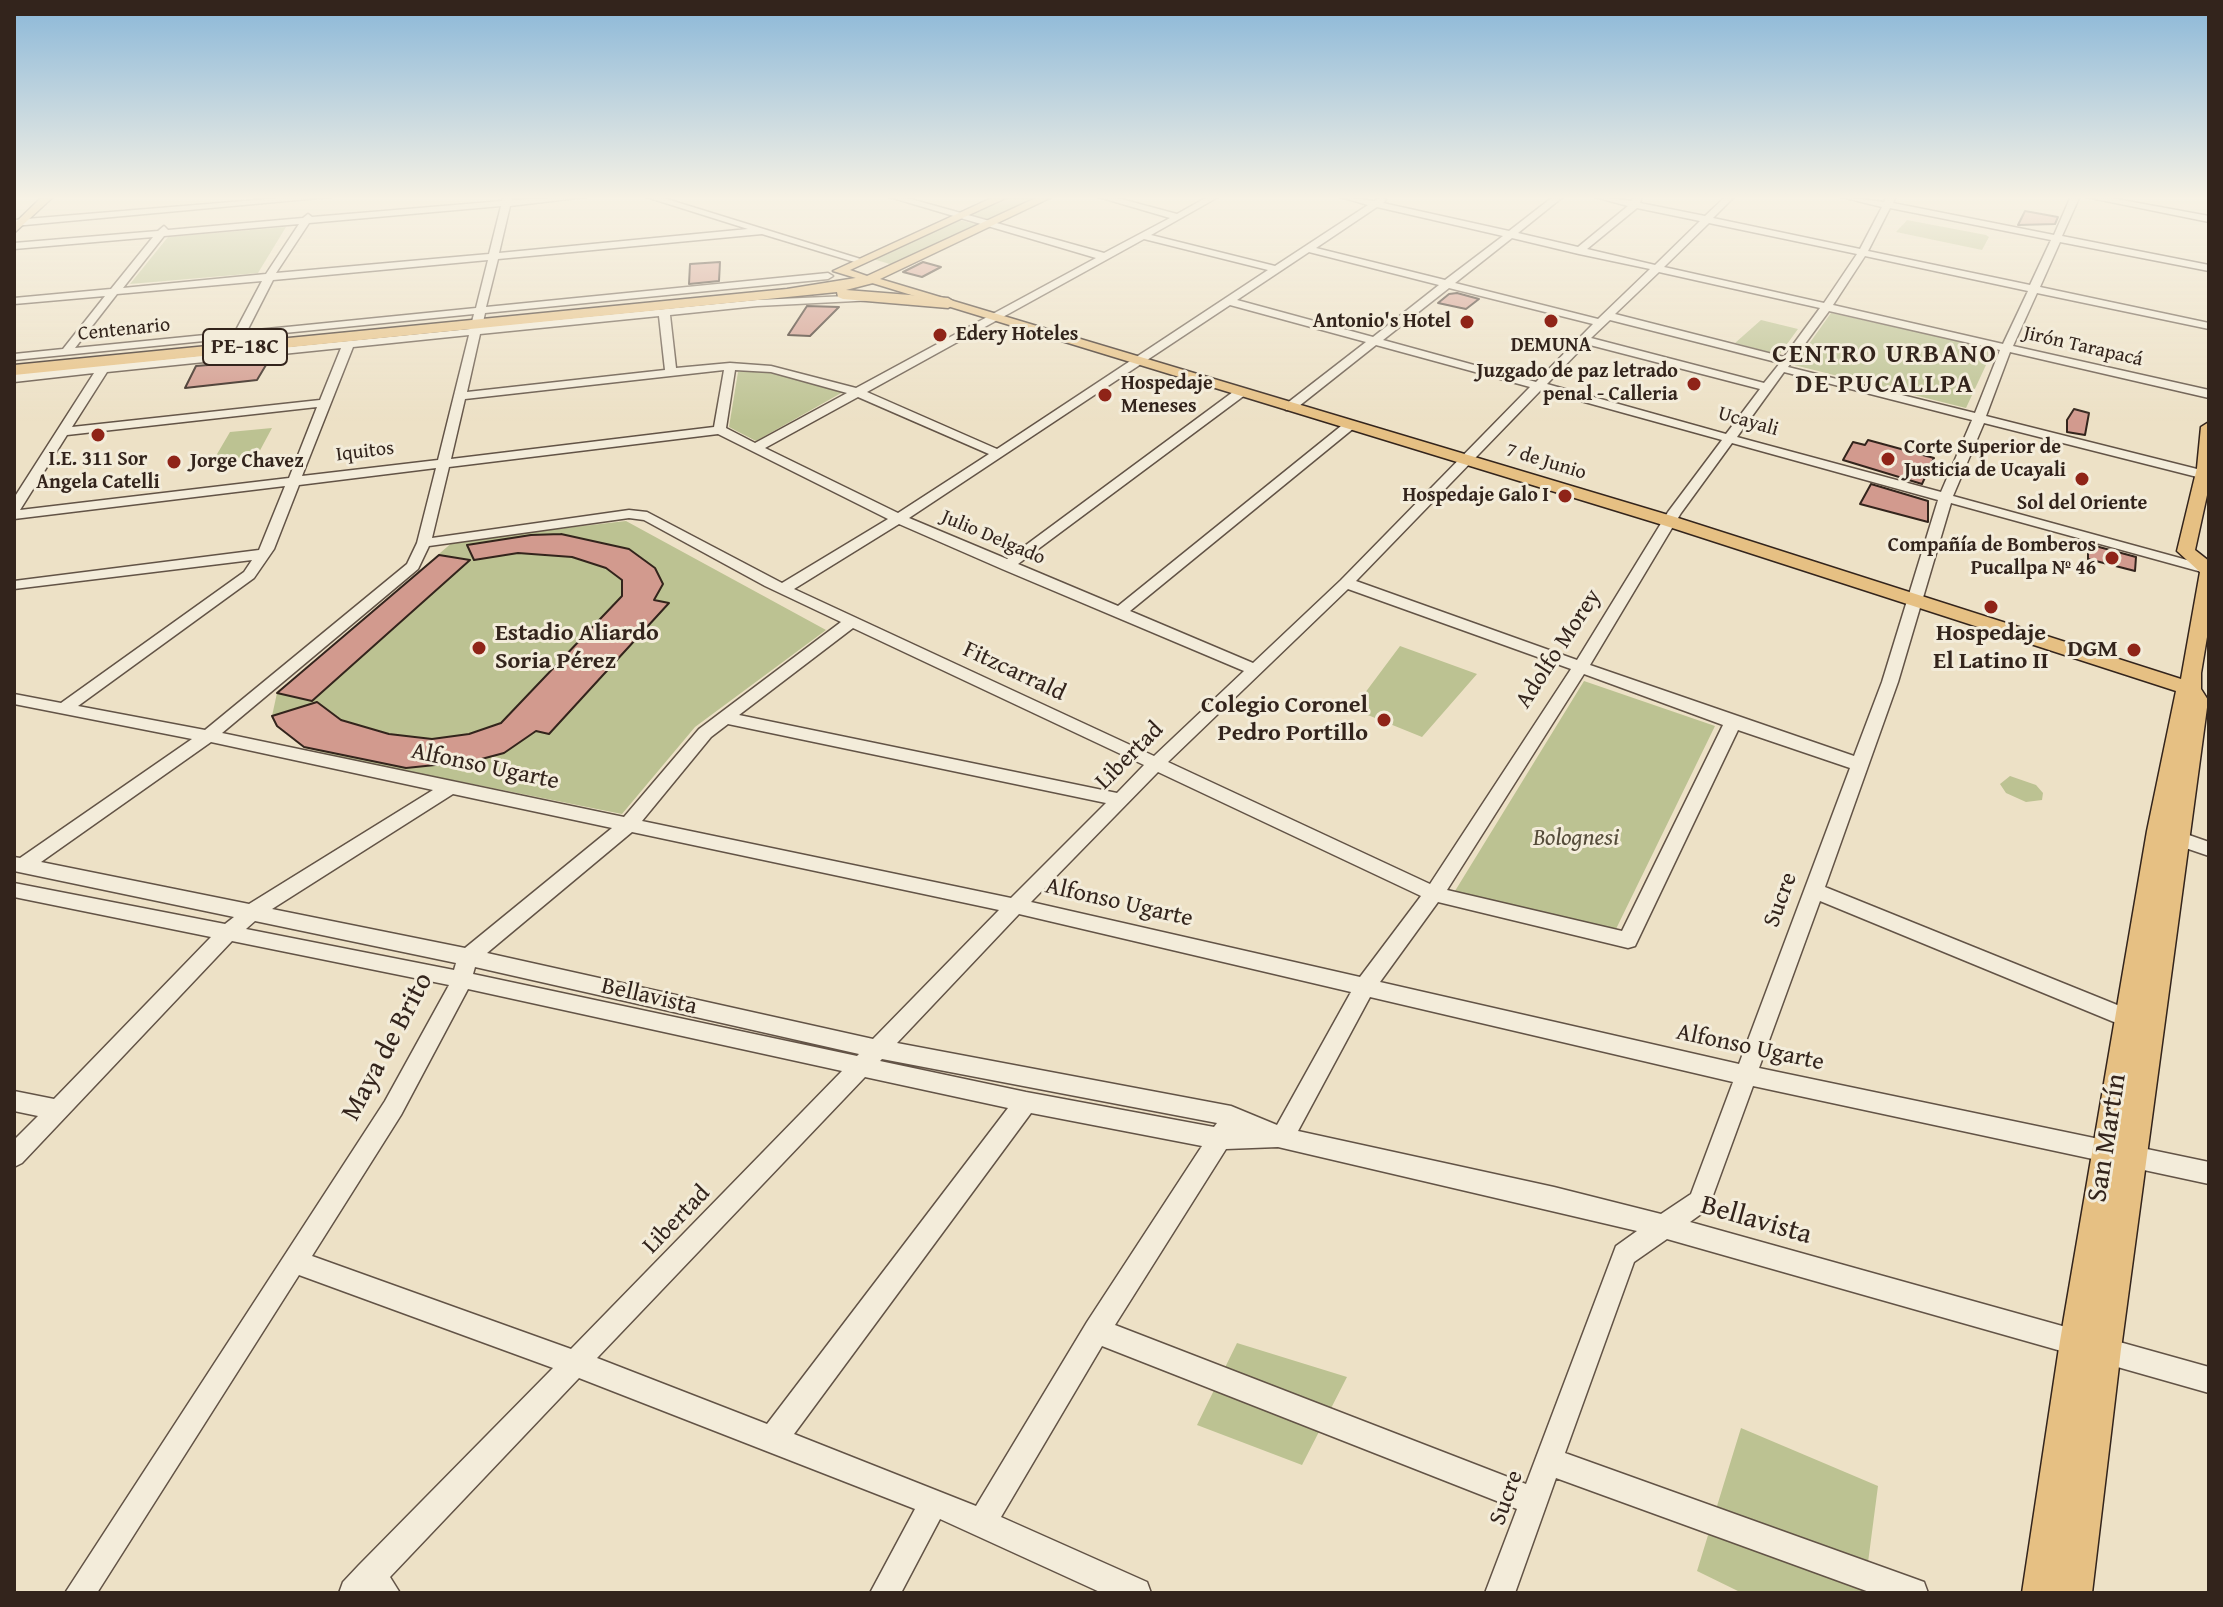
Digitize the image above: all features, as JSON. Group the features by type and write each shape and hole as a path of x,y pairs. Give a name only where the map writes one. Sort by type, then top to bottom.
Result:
{"highway":[{"name":"Centenario","path":"14,370 811,282 834,273"},
{"name":"PE-18C","path":"787,294 868,280"},
{"name":"Centenario","path":"14,364 787,294"},
{"path":"787,294 890,297 948,303"}],"main road":[{"path":"834,273 839,271"},
{"path":"868,280 887,271"},
{"name":"7 de Junio","path":"834,273 948,303 1669,521 2200,692"},
{"path":"2209,427 2206,475 2186,551 2209,571"},
{"name":"San Martín","path":"2040,1593 2076,1341 2119,1153 2168,835 2200,692 2209,571"},
{"name":"San Martín","path":"2074,1593 2105,1349 2119,1153"}],"street":[{"path":"66,352 131,271"},
{"path":"239,335 273,271"},
{"path":"14,301 340,271"},
{"path":"18,865 208,736 413,566 424,543 490,271"},
{"path":"757,447 1080,271"},
{"path":"783,589 899,519 1273,271"},
{"path":"1397,271 1786,365 2206,475"},
{"path":"1290,407 1464,271"},
{"name":"Libertad","path":"369,1587 575,1363 1015,906 1155,765 1346,583 1654,271"},
{"name":"Jirón Tarapacá","path":"1665,271 2209,394"},
{"name":"Adolfo Morey","path":"1282,1138 1366,985 1434,894 1580,667 1669,521 1786,365 1850,271"},
{"path":"1954,271 2209,326"},
{"name":"Sucre","path":"1500,1593 1625,1254 1700,1201 1890,682 1946,499 2043,271"},
{"path":"14,378 348,345 477,321 834,273"},
{"path":"14,357 239,335 664,313 757,303 890,297"},
{"name":"Ucayali","path":"1229,301 2209,571"},
{"path":"664,313 671,372"},
{"path":"1584,340 1768,388"},
{"path":"63,709 240,584 264,554 322,403 348,345"},
{"path":"459,396 730,366 793,373 857,392 999,454"},
{"path":"720,430 730,366"},
{"path":"14,509 103,369"},
{"path":"1007,566 1241,392"},
{"path":"63,432 322,403"},
{"path":"1120,612 1350,425"},
{"name":"Julio Delgado","path":"720,430 899,519 1255,670"},
{"name":"Iquitos","path":"14,515 720,430"},
{"name":"Fitzcarrald","path":"424,543 629,514 662,523 783,589 1434,894 1628,940 1733,722"},
{"path":"14,585 264,554"},
{"path":"1346,583 1858,764"},
{"name":"Maya de Brito","path":"80,1593 393,1108 456,994 464,968 629,824 705,733 852,621"},
{"name":"Alfonso Ugarte","path":"14,699 208,736 1015,906 1745,1075 2209,1173"},
{"path":"725,718 1122,800"},
{"path":"14,1156 228,933 252,912 450,787"},
{"path":"2168,835 2209,849"},
{"name":"Bellavista","path":"18,865 409,947 464,968 862,1066 1026,1102 1226,1128"},
{"name":"Bellavista","path":"14,890 228,933 464,968 878,1049 1282,1138 1663,1226 2209,1380"},
{"path":"1812,890 2139,1023"},
{"path":"14,1101 58,1110"},
{"path":"773,1439 1026,1102"},
{"path":"981,1524 1096,1331 1226,1128"},
{"path":"296,1262 575,1363 934,1502 1136,1593"},
{"path":"1096,1331 1533,1501"},
{"path":"1548,1461 1913,1593"},
{"path":"885,1593 934,1502"}],"green space":[{"path":"141,271 259,271 258,273 130,284"},
{"path":"1831,313 1993,350 1966,408 1794,365"},
{"path":"1761,320 1798,329 1779,355 1735,343"},
{"path":"747,370 786,375 843,392 756,441 729,427 738,372"},
{"path":"272,428 257,456 213,461 230,432"},
{"path":"626,521 826,630 695,727 622,814 348,759 305,748 277,726 272,716 277,693 454,541"},
{"path":"1400,646 1477,674 1422,737 1353,709"},
{"name":"Bolognesi","path":"1584,681 1715,726 1616,929 1455,891"},
{"path":"2010,776 2036,785 2043,793 2042,800 2026,802 2006,793 2000,784"},
{"path":"1237,1343 1347,1377 1302,1465 1197,1425"},
{"path":"1741,1428 1878,1486 1864,1593 1742,1593 1697,1571"}],"building":[{"path":"690,271 720,271 719,281 689,284"},
{"path":"905,271 933,271 922,277"},
{"path":"1449,294 1479,299 1466,309 1438,303"},
{"path":"807,306 839,307 810,336 788,335"},
{"path":"269,360 257,380 185,388 196,366"},
{"path":"2074,409 2089,413 2085,435 2067,432 2067,420"},
{"name":"Corte Superior de Justicia de Ucayali","path":"1868,440 1934,458 1922,484 1843,460 1853,442 1865,445"},
{"path":"1871,484 1928,501 1928,522 1860,504"},
{"path":"561,534 629,549 655,568 663,584 654,600 669,603 549,734 536,731 504,753 474,761 406,768 304,747 277,726 272,716 317,702 341,720 389,734 432,739 469,734 501,723 622,596 622,580 606,568 572,557 518,553 474,560 467,545 531,535"},
{"name":"Compañía de Bomberos Pucallpa Nº 46","path":"2088,544 2136,557 2135,571 2088,559"},
{"path":"439,555 470,560 312,701 277,693"}],"place":[{"name":"DEMUNA","path":"1551,321"},
{"name":"Antonio's Hotel","path":"1467,322"},
{"name":"Edery Hoteles","path":"940,335"},
{"name":"Juzgado de paz letrado penal - Calleria","path":"1694,384"},
{"name":"Hospedaje Meneses","path":"1105,395"},
{"name":"I.E. 311 Sor Angela Catelli","path":"98,435"},
{"name":"Corte Superior de Justicia de Ucayali","path":"1888,459"},
{"name":"Jorge Chavez","path":"174,462"},
{"name":"Sol del Oriente","path":"2082,479"},
{"name":"Hospedaje Galo I","path":"1565,496"},
{"name":"Compañía de Bomberos Pucallpa Nº 46","path":"2112,558"},
{"name":"Hospedaje El Latino II","path":"1991,607"},
{"name":"Estadio Aliardo Soria Pérez","path":"479,648"},
{"name":"DGM","path":"2134,650"},
{"name":"Colegio Coronel Pedro Portillo","path":"1384,720"}],"district":[{"name":"CENTRO URBANO DE PUCALLPA","path":"1885,370"}]}
